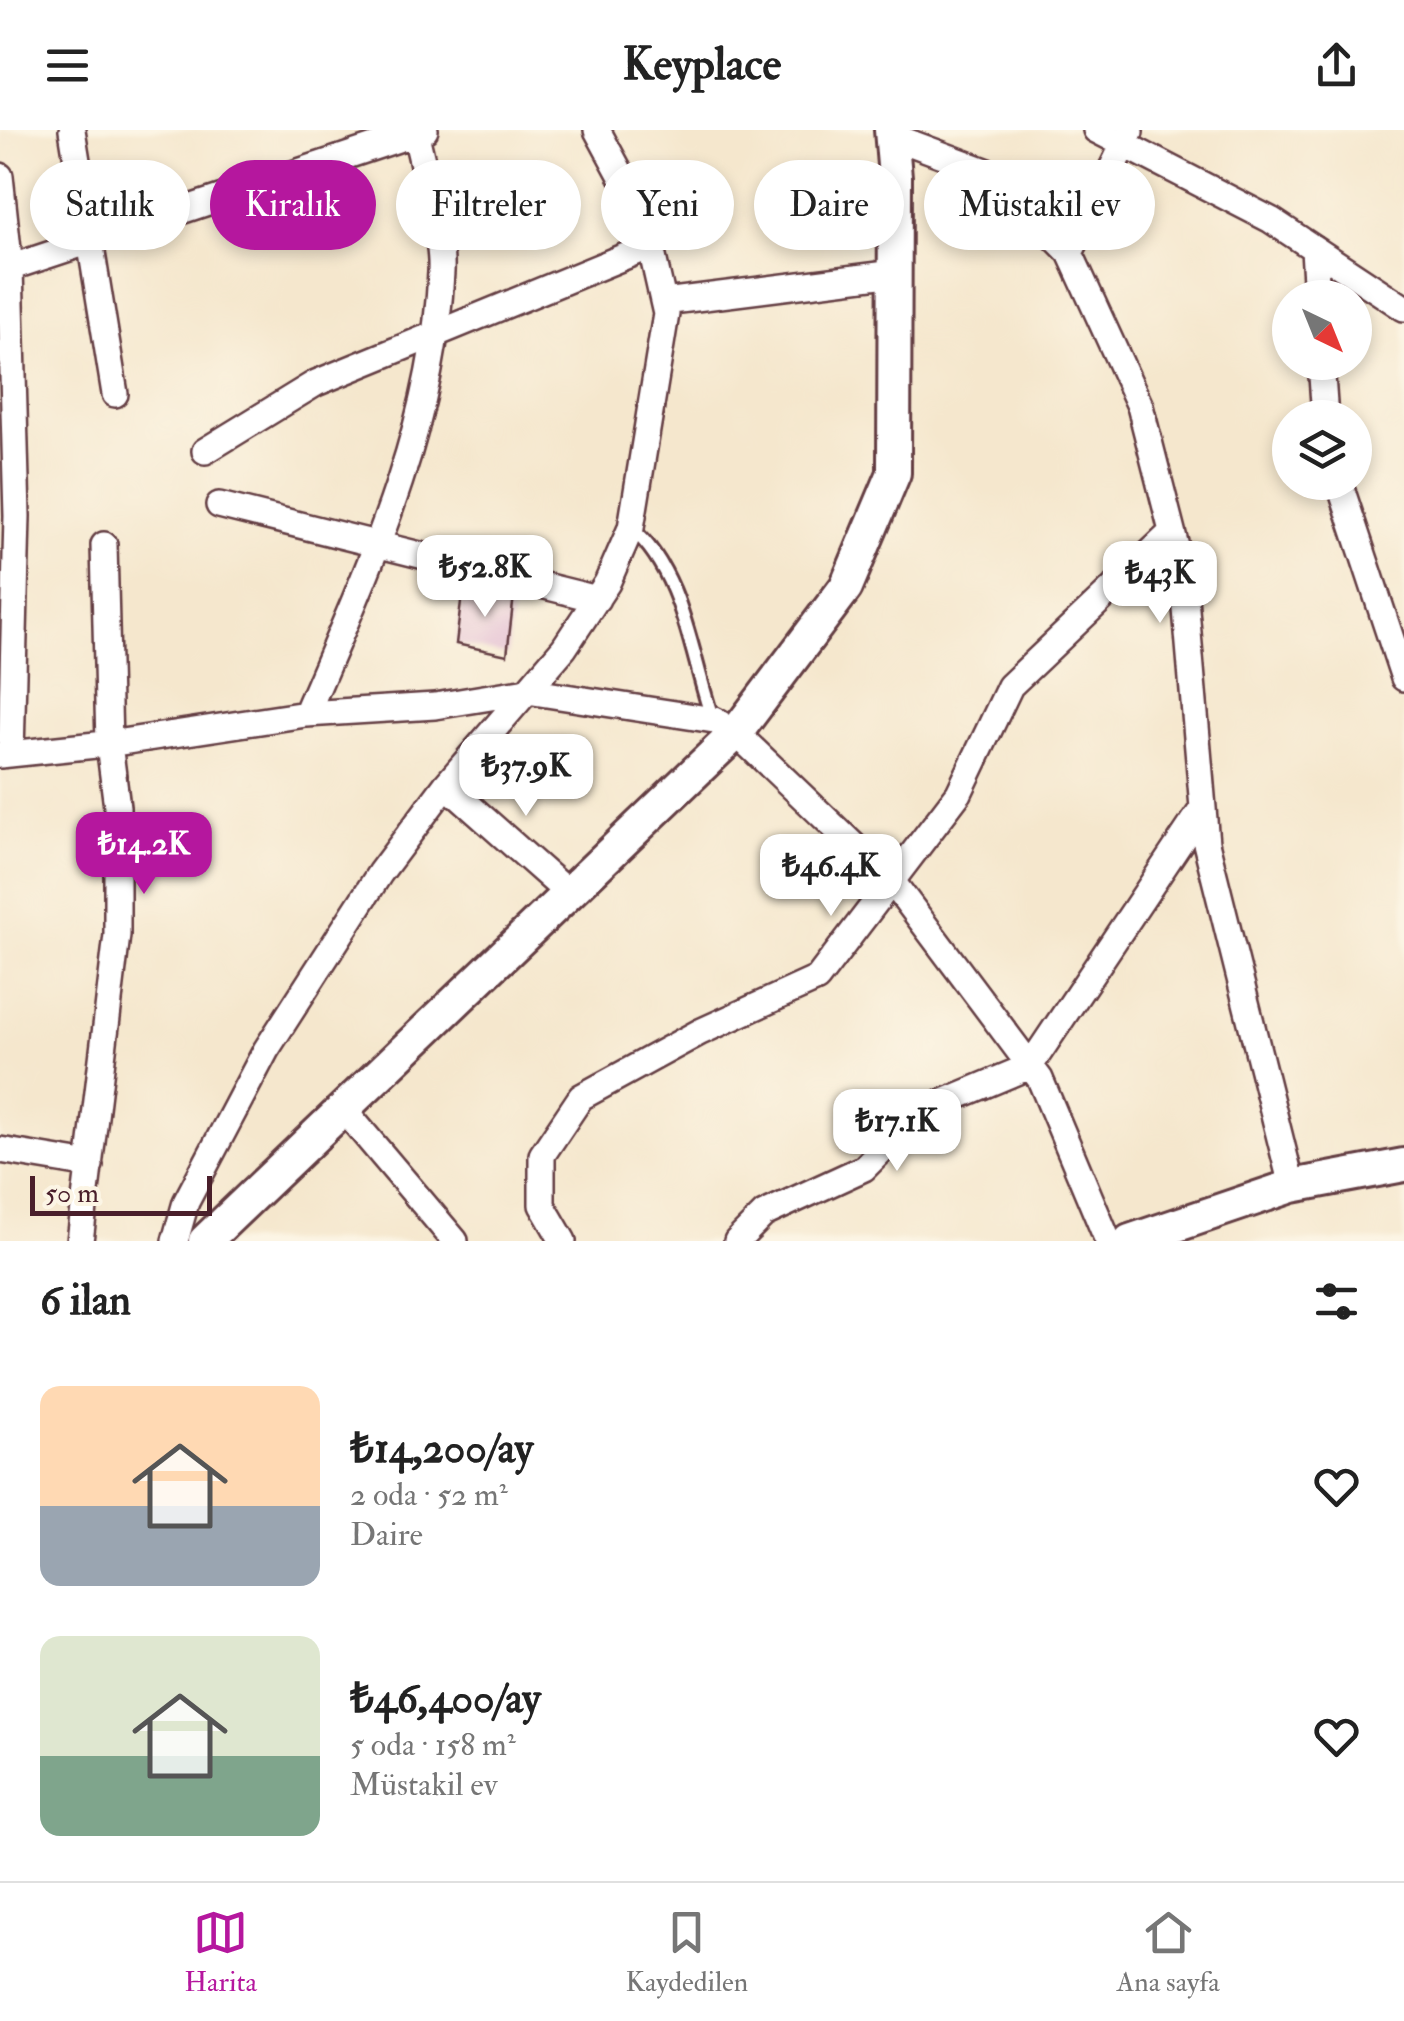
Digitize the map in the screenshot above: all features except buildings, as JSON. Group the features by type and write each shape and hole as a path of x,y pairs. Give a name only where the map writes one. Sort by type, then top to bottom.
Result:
{"street":[{"path":"72,130 77,160"},
{"path":"597,130 613,160"},
{"path":"1096,130 1126,136 1271,220 1404,308"},
{"path":"190,208 419,131 442,269 410,462 379,545 306,714"},
{"path":"206,1241 569,894 725,726 846,587 894,474 892,133 991,173 1070,253 1140,406 1183,574 1206,842 1292,1186"},
{"path":"1070,253 1126,136"},
{"path":"0,176 17,516 6,754 109,744 306,714 435,706 527,690 725,726 894,884 1030,1066 1108,1241"},
{"path":"1314,249 1316,280"},
{"path":"5,270 65,250"},
{"path":"93,250 115,394"},
{"path":"205,451 316,383 640,250"},
{"path":"175,1241 186,1202 266,1050 380,873 446,784 564,648 597,598 631,528 666,314 651,250"},
{"path":"664,302 895,272"},
{"path":"1345,500 1404,678"},
{"path":"219,506 597,598"},
{"path":"563,1241 542,1205 542,1155 581,1097 700,1032 818,980 959,793 1010,686 1172,532"},
{"path":"80,1241 117,935 117,808 109,744 104,546"},
{"path":"446,784 569,894"},
{"path":"737,1241 764,1214 864,1168 920,1112 1030,1066 1203,808"},
{"path":"345,1111 455,1241"},
{"path":"0,1150 90,1165"},
{"path":"1130,1241 1292,1186 1404,1164"}],"lane":[{"path":"631,528 657,556 670,580 725,726"}]}
